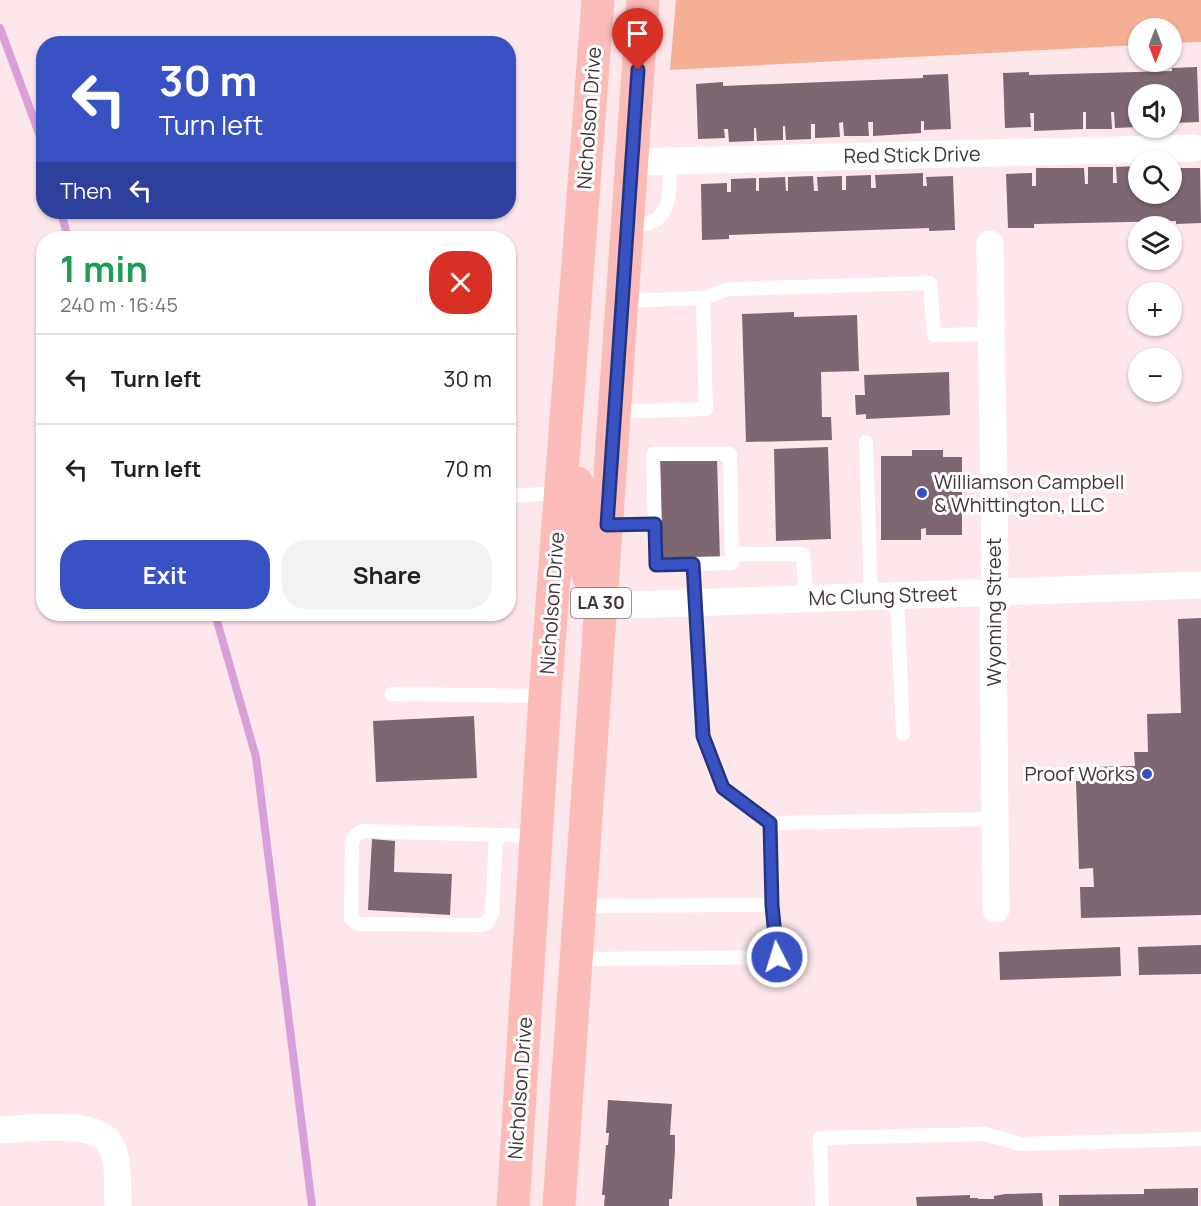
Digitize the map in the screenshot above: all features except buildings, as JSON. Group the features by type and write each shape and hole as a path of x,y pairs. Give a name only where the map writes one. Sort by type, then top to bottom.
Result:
{"main road":[{"name":"Nicholson Drive","path":"513,1206 545,696 598,0"},
{"path":"625,0 622,44 632,152"},
{"name":"LA 30","path":"559,1206 643,0"},
{"path":"568,392 584,565 601,606"}],"street":[{"name":"Red Stick Drive","path":"632,152 670,161 1194,148"},
{"name":"Wyoming Street","path":"990,244 996,909"},
{"name":"Mc Clung Street","path":"601,606 1201,585"},
{"path":"0,1130 69,1128 98,1132 108,1141 114,1153 118,1206"}],"lane":[{"path":"628,227 655,221 664,211 668,200 670,161"},
{"path":"623,301 703,298 729,289 930,283 933,335 991,334"},
{"path":"615,412 706,409 703,298"},
{"path":"866,442 871,597"},
{"path":"653,454 730,454 724,490 725,528 732,563 656,565 656,528 653,454"},
{"path":"516,496 560,494"},
{"path":"607,525 656,528"},
{"path":"732,554 803,554 806,599"},
{"path":"693,564 703,736 723,788 770,823 995,819"},
{"path":"897,596 903,734"},
{"path":"392,694 545,696"},
{"path":"577,959 777,957 772,905 770,823"},
{"path":"496,835 492,914 488,922 483,925 357,924 353,922 352,842 362,831 537,836"},
{"path":"580,906 772,905"},
{"path":"822,1206 820,1137 985,1134 1021,1144 1201,1139"}],"shaded area":[{"path":"676,0 1201,0 1201,42 1182,43 1182,18 1128,18 1128,46 670,70"}],"waterway":[{"path":"0,28 36,125"},
{"path":"63,219 66,231"},
{"path":"217,621 256,757 312,1206"}],"place":[{"name":"Williamson Campbell & Whittington, LLC","path":"922,493"},
{"name":"Proof Works","path":"1147,774"}],"route":[{"path":"638,70 607,525 655,524 656,565 693,564 703,736 723,788 770,823 772,905 777,957"}]}
